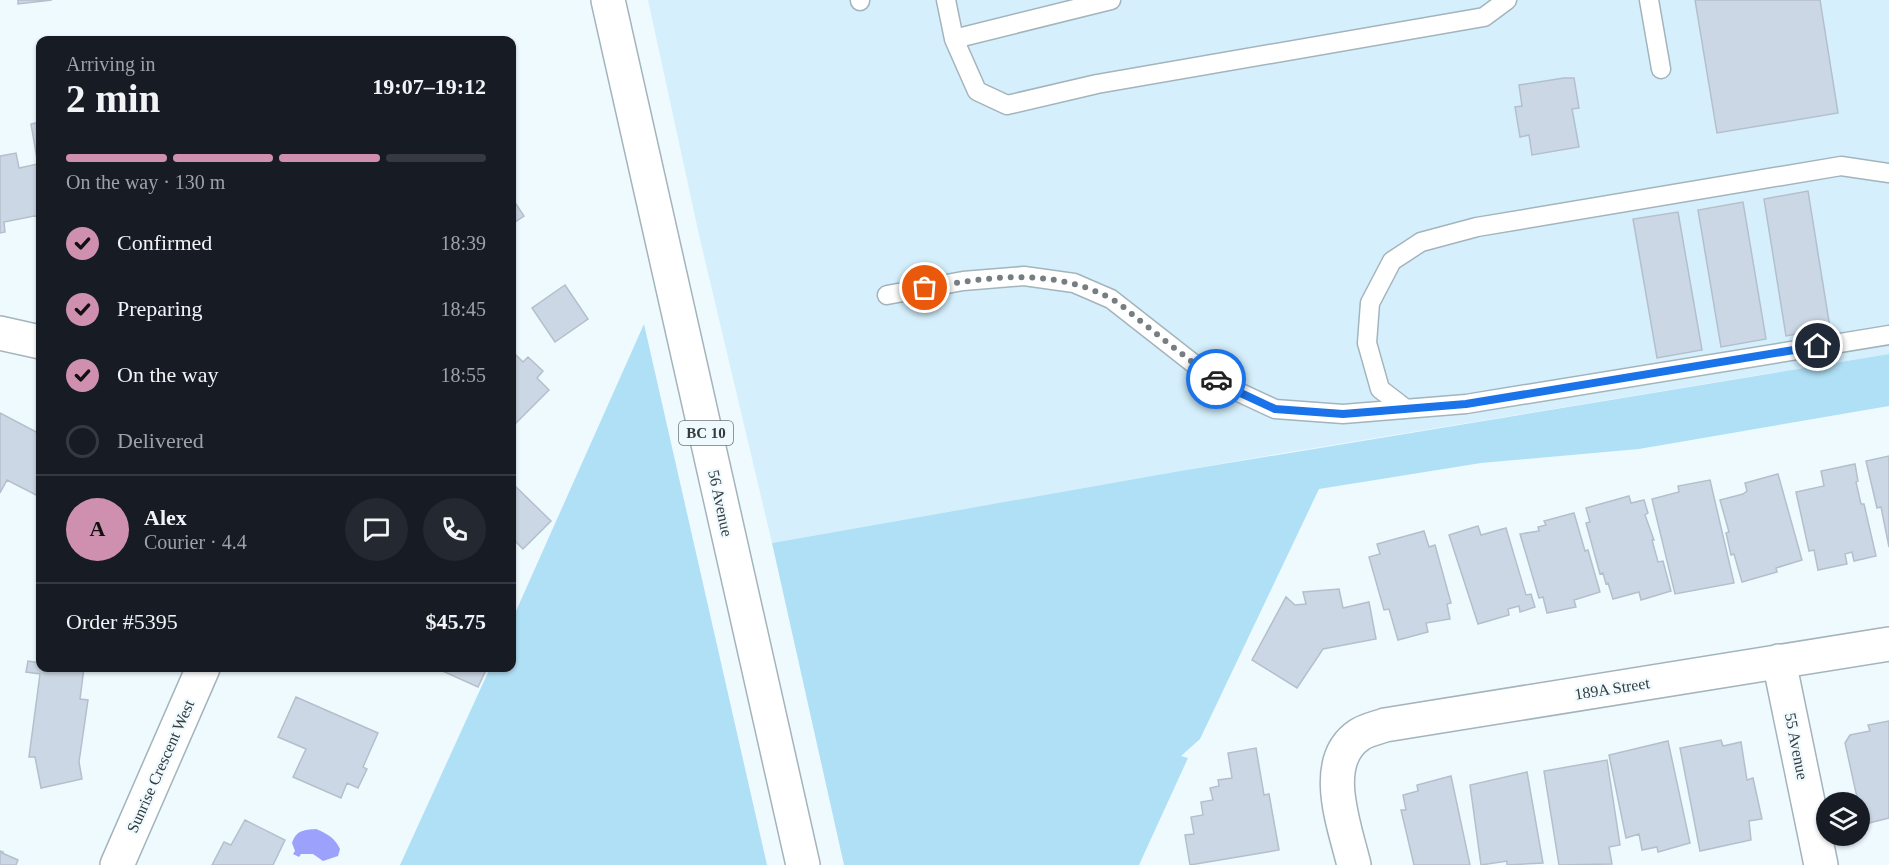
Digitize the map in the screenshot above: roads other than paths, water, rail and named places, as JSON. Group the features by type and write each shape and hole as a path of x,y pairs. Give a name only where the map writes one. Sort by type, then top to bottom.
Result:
{"main road":[{"name":"56 Avenue","path":"608,0 803,865"},
{"path":"0,333 36,341"},
{"name":"189A Street","path":"1354,865 1338,795 1337,771 1343,751 1360,734 1385,725 1889,644"},
{"name":"55 Avenue","path":"1779,661 1821,865"},
{"name":"Sunrise Crescent West","path":"117,865 201,672"}],"lane":[{"path":"946,0 954,39 977,91 1007,105 1097,84 1484,17 1507,0"},
{"path":"954,39 1111,0"},
{"path":"1649,0 1661,69"},
{"path":"1406,409 1380,389 1367,343 1368,323 1370,303 1392,261 1421,242 1477,227 1841,166 1889,173"},
{"path":"887,295 963,281 1024,276 1074,283 1112,299 1194,364 1232,389 1275,409 1343,414 1466,404 1889,335"}],"water":[{"path":"316,829 336,842 340,849 338,856 323,861 313,854 301,854 299,857 293,854 295,851 292,843 296,835 304,830"}]}
